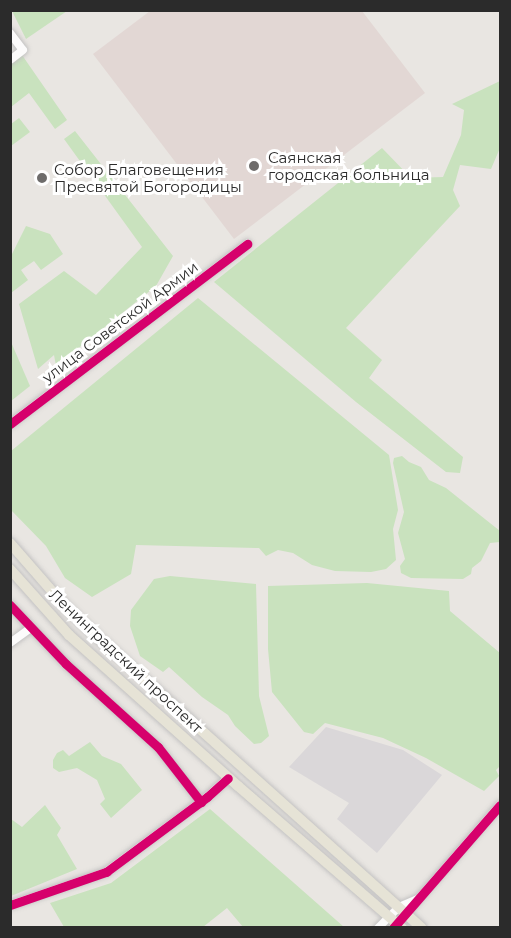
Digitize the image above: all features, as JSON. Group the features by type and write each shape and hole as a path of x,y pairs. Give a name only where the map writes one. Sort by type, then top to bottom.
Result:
{"main road":[{"name":"Ленинградский проспект","path":"10,543 64,605 248,774 422,927"},
{"name":"Ленинградский проспект","path":"10,569 69,635 228,778 395,923"},
{"path":"238,786 248,774"}],"street":[{"path":"10,33 23,50 10,60"},
{"name":"улица Советской Армии","path":"10,424 247,244"},
{"path":"10,605 31,628 158,747 201,802"},
{"path":"10,643 31,628"},
{"path":"10,905 106,873 201,802 228,778"},
{"path":"378,927 395,923 402,910 419,899 501,805"}],"shaded area":[{"name":"Саянская городская больница","path":"150,11 362,11 425,93 234,239 93,54"},
{"path":"326,727 403,750 442,775 377,853 337,819 349,803 289,767"}],"green space":[{"path":"12,11 67,11 26,39"},
{"path":"22,55 67,120 55,129 29,93 11,107 11,64"},
{"path":"500,81 500,148 491,169 460,165 453,190 460,206 346,328 382,360 369,378 463,457 460,473 446,472 356,402 214,282 382,148 411,178 443,177 461,135 464,110 452,104"},
{"path":"19,118 30,132 11,146 11,124"},
{"path":"75,131 173,256 156,286 56,366 54,355 38,369 19,304 64,271 96,295 142,247 64,139"},
{"path":"26,226 50,234 63,254 41,270 34,261 21,270 28,280 11,293 11,256"},
{"path":"198,298 389,455 398,510 393,529 396,560 386,569 371,572 335,571 312,565 293,553 278,550 266,556 259,548 136,545 131,574 92,597 65,578 46,546 11,510 11,451"},
{"path":"11,342 30,386 10,401"},
{"path":"402,456 421,467 429,480 446,488 500,531 500,542 490,543 481,561 472,568 471,574 463,579 411,578 401,573 400,566 405,559 398,533 404,512 393,463 394,458"},
{"path":"170,576 256,584 259,696 269,736 261,743 254,744 235,726 228,715 202,697 169,667 163,672 140,656 130,626 131,610 154,579"},
{"path":"367,583 449,591 450,611 500,653 500,766 496,770 499,776 484,791 426,758 383,738 325,723 313,734 304,732 272,692 268,649 268,586"},
{"path":"90,742 102,756 121,764 142,790 111,818 100,804 105,799 97,780 77,768 59,772 53,768 53,760 57,753 63,750 69,756"},
{"path":"45,805 61,828 57,835 77,869 11,896 11,819 22,827"},
{"path":"210,809 344,927 243,927 227,908 203,927 64,927 50,903 111,883"}],"cycle path":[{"path":"10,424 247,244"},
{"path":"10,605 66,664 158,747 201,802"},
{"path":"10,905 106,872 207,797 228,778"},
{"path":"393,928 500,805"}],"place":[{"name":"Саянская городская больница","path":"254,166"},
{"name":"Собор Благовещения Пресвятой Богородицы","path":"42,178"}]}
